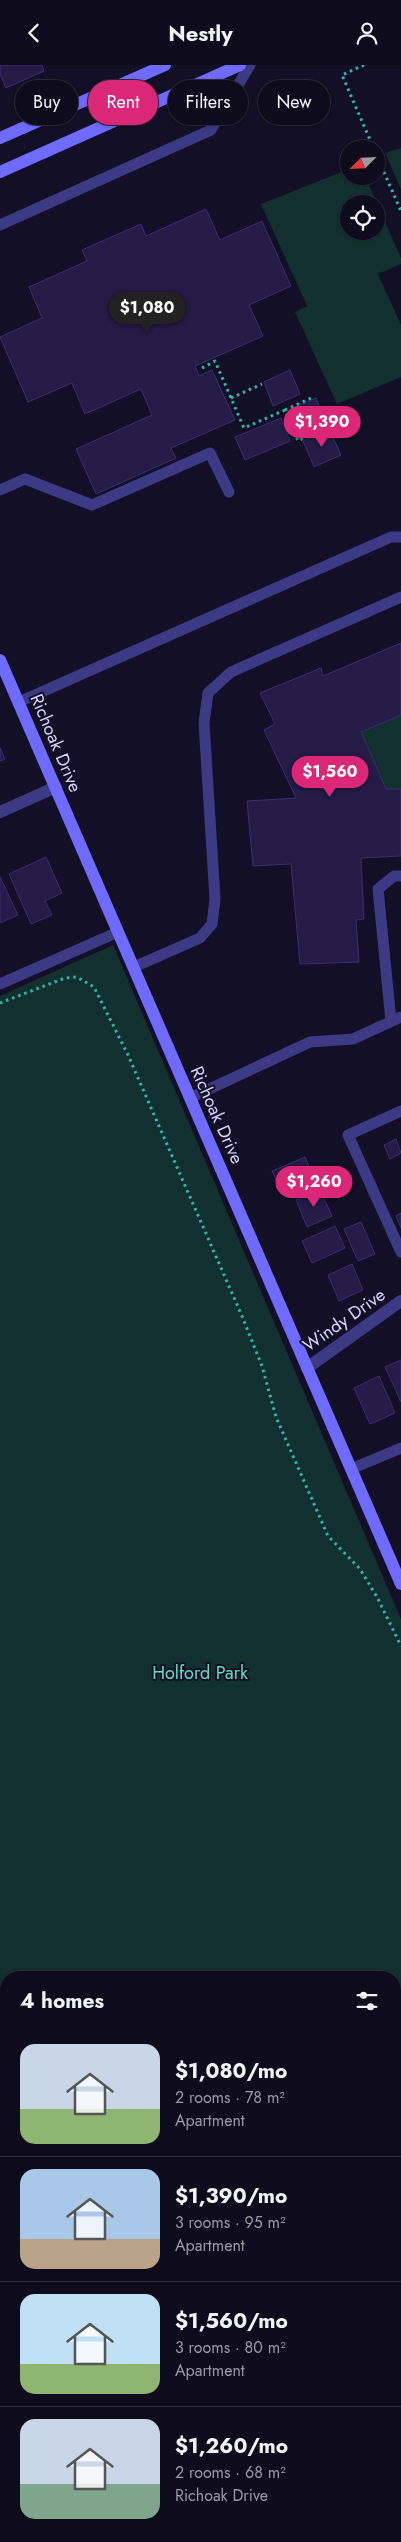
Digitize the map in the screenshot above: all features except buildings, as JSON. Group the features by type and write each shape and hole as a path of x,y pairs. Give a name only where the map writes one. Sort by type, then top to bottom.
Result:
{"street":[{"path":"0,138 165,65"},
{"path":"0,172 240,65"},
{"name":"Richoak Drive","path":"0,659 351,1469 398,1570 401,1584"},
{"path":"0,812 56,787"},
{"name":"Windy Drive","path":"307,1368 401,1301"}],"lane":[{"path":"0,225 211,130 250,65"},
{"path":"0,490 25,479 92,505 210,453 229,492"},
{"path":"19,702 391,537 401,537"},
{"path":"134,967 200,938 212,924 216,899 204,723 208,693 231,672 401,597"},
{"path":"190,1098 310,1042 353,1039 396,1019 378,889 394,876 401,876"},
{"path":"0,984 118,931"},
{"path":"401,1111 348,1135 401,1252"},
{"path":"351,1469 401,1448"}],"path":[{"path":"364,65 342,75 370,140"},
{"path":"385,175 401,211"},
{"path":"202,368 216,361 244,428 311,398"},
{"path":"231,398 262,384"},
{"path":"285,410 298,441 311,435"},
{"path":"0,1003 65,978 77,977 94,987 128,1055 242,1316 262,1366 276,1417 328,1537 360,1569 377,1597 401,1646"}],"green space":[{"path":"401,148 401,189 385,153"},
{"path":"340,173 340,185 369,185 373,195 340,195 340,240 385,240 385,222 401,258 401,264 378,274 401,325 401,377 337,404 295,312 307,306 261,204"},
{"path":"401,715 401,789 386,789 361,732"},
{"name":"Holford Park","path":"113,945 401,1619 401,1971 0,1971 0,996"}]}
